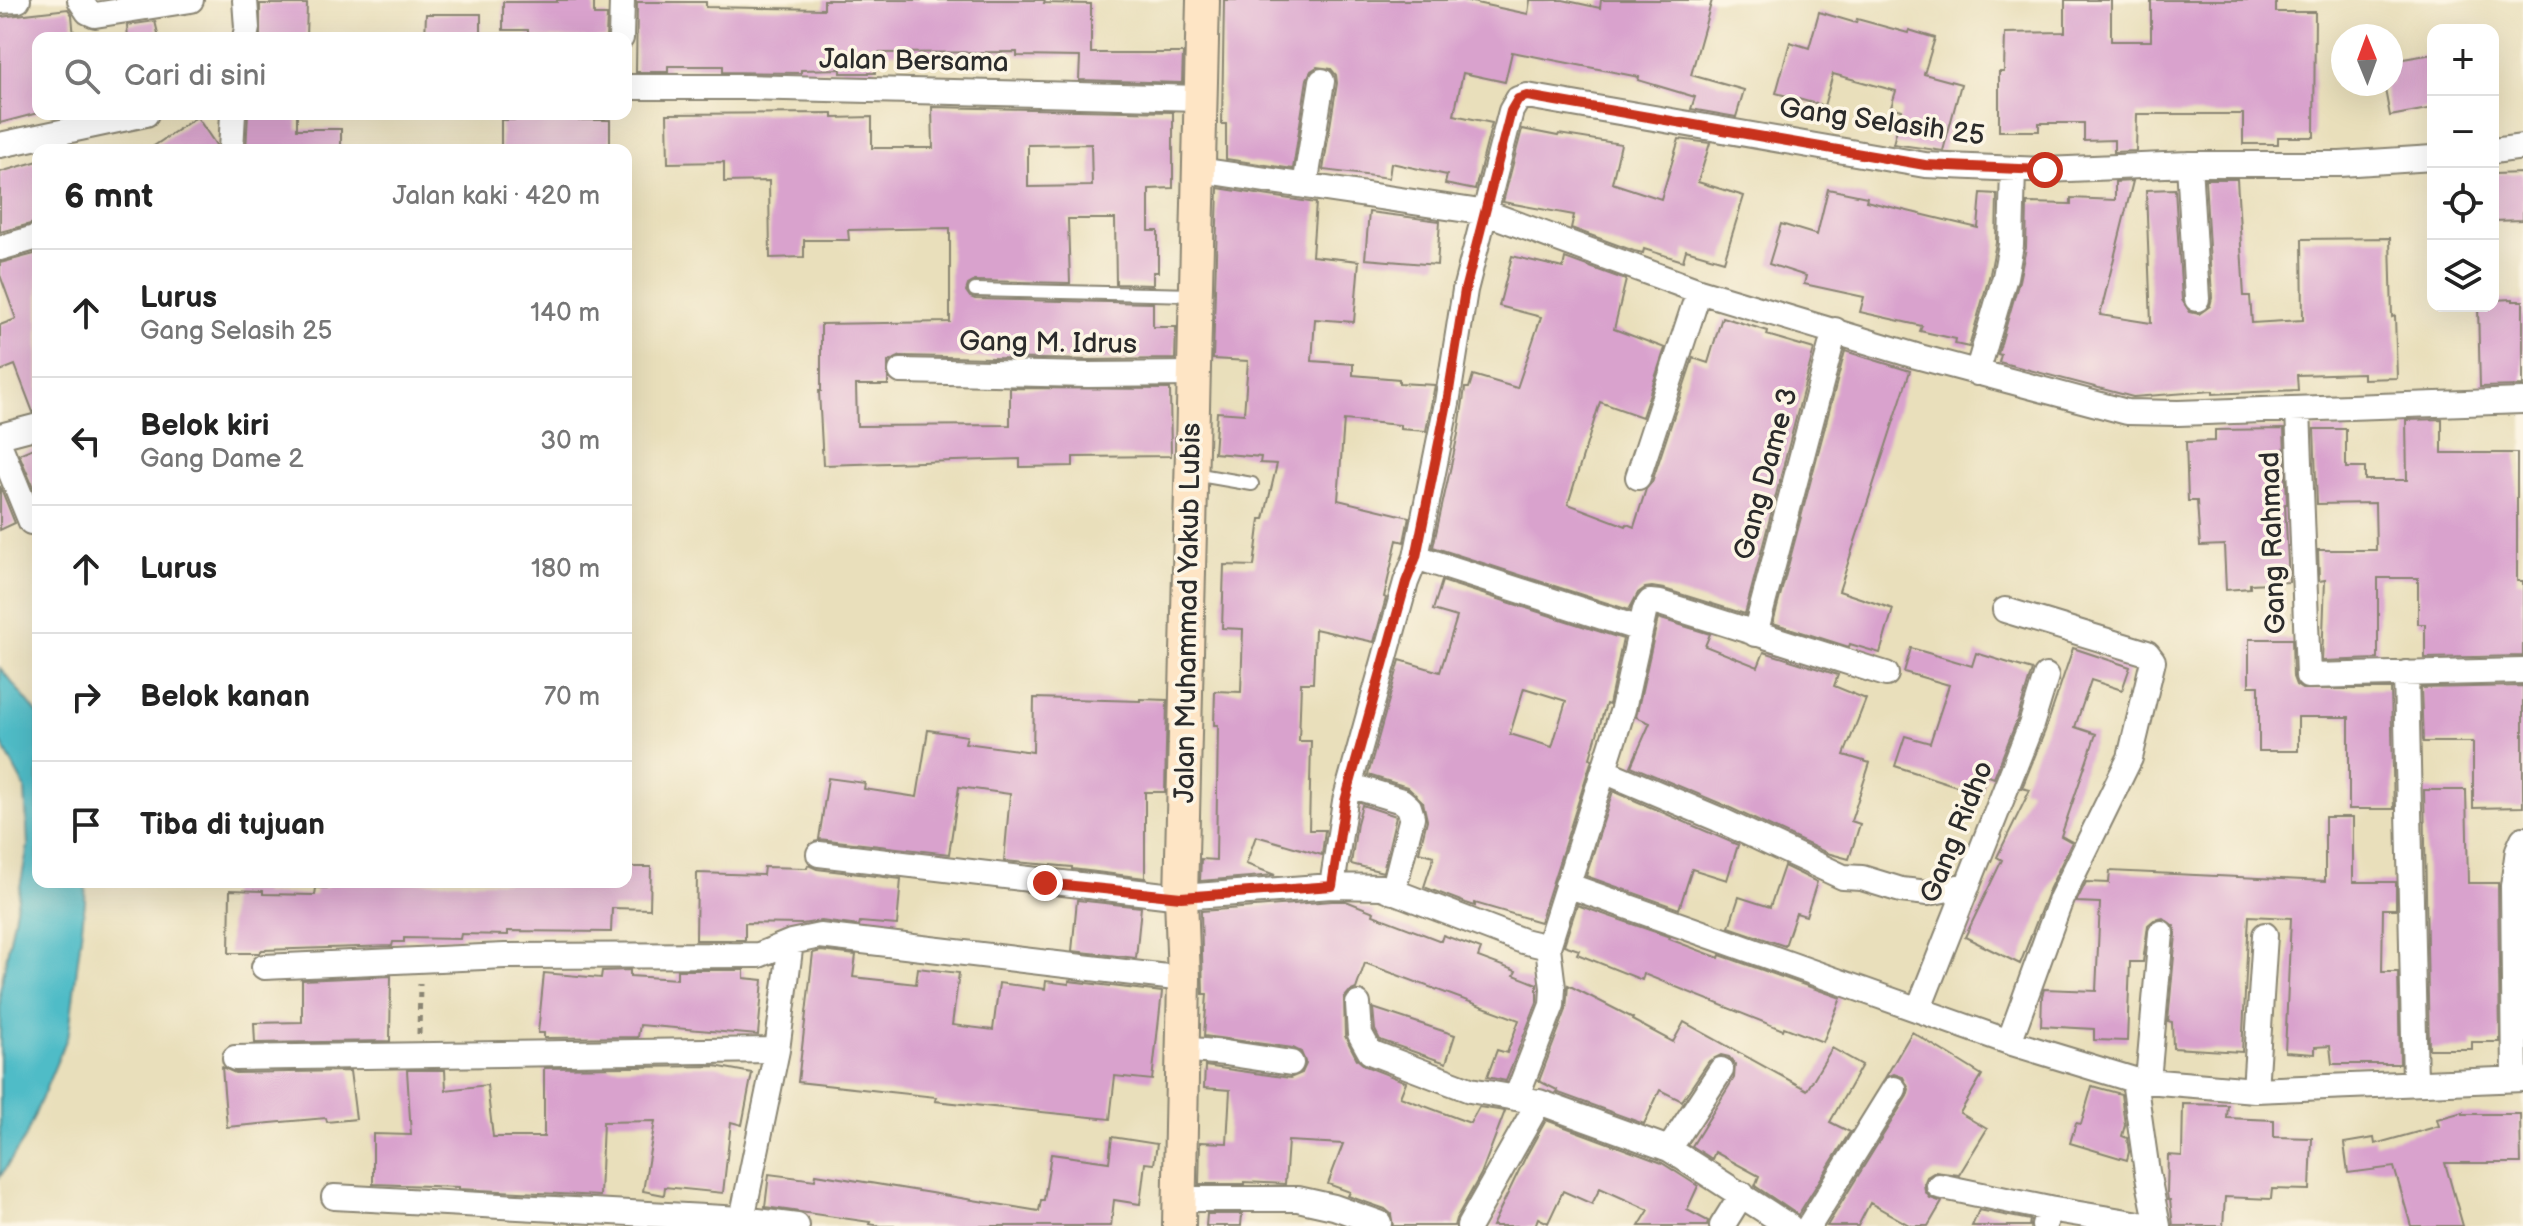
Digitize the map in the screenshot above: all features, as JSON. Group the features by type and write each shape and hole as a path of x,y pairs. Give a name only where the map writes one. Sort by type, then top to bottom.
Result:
{"main road":[{"name":"Jalan Muhammad Yakub Lubis","path":"1179,1213 1184,979 1181,897 1203,0"}],"street":[{"path":"0,1 18,0"},
{"path":"80,0 88,12 95,15 191,0"},
{"path":"245,0 246,32"},
{"path":"621,32 622,0"},
{"path":"1305,186 1322,81"},
{"name":"Jalan Bersama","path":"632,87 710,86 1201,98"},
{"name":"Gang Selasih 25","path":"1483,212 1511,111 1518,99 1527,96 1925,165 2045,170 2189,164 2340,164 2427,158"},
{"path":"0,145 118,120"},
{"path":"231,144 233,120"},
{"path":"2499,150 2523,147"},
{"path":"2189,164 2197,299"},
{"path":"1977,373 2005,277 2011,245 2013,169"},
{"path":"1199,170 1483,212 1699,291 1977,373 2127,412 2178,413 2523,401"},
{"path":"1332,886 1349,785 1406,582 1416,557 1447,403 1465,290 1483,212"},
{"path":"0,248 32,239"},
{"path":"1638,477 1699,291"},
{"name":"Gang Dame 3","path":"1755,634 1835,330"},
{"name":"Gang M. Idrus","path":"901,371 1193,374"},
{"name":"Gang Rahmad","path":"2298,409 2308,676 2406,673"},
{"path":"0,436 32,428"},
{"path":"0,446 31,522"},
{"path":"1416,557 1640,629"},
{"path":"1469,1226 1527,1100 1552,1005 1548,947 1623,709 1645,609 1650,602 1886,674"},
{"path":"2005,610 2147,653 2153,661 2130,758 2061,899 2009,1042"},
{"path":"2415,1082 2406,673 2523,671"},
{"name":"Gang Ridho","path":"1919,1008 2031,725 2046,676"},
{"path":"1604,771 1843,877 1862,878 1901,890 1928,893 1968,885"},
{"path":"1349,785 1402,801 1409,807 1412,817 1393,892"},
{"path":"1567,885 2009,1042 2141,1081 2255,1090 2519,1079 2513,886 2518,850 2523,839"},
{"path":"819,854 1181,897 1332,886 1382,887 1523,941 1548,947"},
{"path":"2158,1226 2142,1143 2141,1081 2161,933"},
{"path":"2255,1090 2265,935"},
{"path":"264,967 505,956 759,955 791,942 820,936 1184,979"},
{"path":"742,1219 777,1050 791,942"},
{"path":"1358,1004 1360,1034 1370,1052 1470,1090 1527,1100 1669,1149 1789,1226"},
{"path":"1182,1049 1291,1063"},
{"path":"235,1058 777,1050"},
{"path":"1669,1149 1721,1070"},
{"path":"1809,1226 1894,1089"},
{"path":"1939,1186 2047,1217 2152,1226"},
{"path":"1722,1226 1742,1194"},
{"path":"334,1197 742,1219 797,1226"},
{"path":"1179,1213 1298,1199 1334,1207 1379,1223"}],"lane":[{"path":"975,290 1195,295"},
{"path":"1191,473 1252,484"}],"path":[{"path":"419,1055 421,960"}],"water":[{"path":"0,668 32,707 32,888 86,888 69,1033 25,1138 0,1177 0,991 28,846 25,788 0,740"}],"building":[{"path":"594,0 594,15 607,15 606,32 503,30 503,2"},
{"path":"824,0 1045,0 1044,3 1091,4 1091,53 1183,53 1182,83 1079,80 1080,57 1017,56 1017,52 875,53 875,73 841,73 841,69 801,70 801,73 723,72 723,66 668,66 668,72 636,72 637,2 706,2 706,7 824,9"},
{"path":"1224,0 1462,0 1528,14 1530,0 1563,0 1600,8 1601,0 1712,0 1691,75 1744,90 1736,117 1691,109 1695,97 1638,80 1639,77 1512,52 1505,82 1463,73 1454,115 1492,123 1475,190 1445,184 1447,175 1391,163 1389,178 1323,170 1337,83 1331,69 1317,67 1307,79 1293,169 1226,159 1226,124 1222,124"},
{"path":"2065,0 2111,0 2111,41 2151,41 2151,0 2276,0 2276,12 2315,12 2314,137 2278,137 2278,144 2243,144 2243,114 2137,114 2136,151 2114,152 2114,140 2084,141 2084,123 2039,123 2039,131 1999,131 1999,72 2004,72 2005,33 2065,32"},
{"path":"260,4 307,4 306,32 260,32"},
{"path":"68,9 72,15 73,32 32,32 32,115 0,123 0,17"},
{"path":"1819,12 1856,23 1857,19 1935,38 1924,74 1961,84 1943,151 1893,144 1902,110 1891,107 1896,91 1833,74 1824,106 1776,93 1790,42 1809,48"},
{"path":"426,14 481,14 481,32 425,32"},
{"path":"155,21 158,32 128,32 127,25"},
{"path":"2427,55 2427,109 2390,116 2386,96 2403,96 2403,59"},
{"path":"932,107 1173,112 1173,188 1149,189 1149,231 1158,231 1158,272 1153,272 1153,285 1116,284 1115,219 1068,219 1070,283 975,281 968,285 966,291 975,299 1153,303 1153,327 1176,327 1175,359 901,356 888,362 888,385 856,385 857,426 1010,425 1010,388 1170,389 1171,456 1073,457 1073,466 1020,467 1020,459 823,465 819,391 821,324 950,322 950,228 848,230 849,240 804,240 804,257 770,258 769,181 724,182 724,162 668,163 667,114 833,113 833,118 872,117 872,148 933,148","holes":["1091,144 1092,186 1028,187 1028,145"]},
{"path":"193,120 199,120 215,144 157,144"},
{"path":"248,120 297,120 297,129 341,129 341,144 246,144"},
{"path":"501,120 610,120 610,144 501,144"},
{"path":"1522,129 1621,144 1612,183 1661,199 1679,139 1710,143 1698,182 1744,196 1724,261 1686,250 1683,261 1644,249 1643,253 1634,251 1571,228 1574,215 1503,202"},
{"path":"32,163 32,224 0,232 0,172"},
{"path":"2523,173 2523,220 2499,221 2499,174"},
{"path":"2205,179 2237,179 2244,296 2250,296 2252,323 2303,320 2302,239 2390,238 2397,378 2363,379 2363,373 2297,375 2298,390 2213,394 2213,391 2133,397 1999,362 2001,355 1998,354 2026,248 2027,203 2071,204 2071,198 2115,200 2115,182 2133,181 2100,315 2151,323 2146,190 2175,189 2182,300 2190,312 2199,314 2210,306 2212,298"},
{"path":"1218,188 1316,203 1312,256 1359,261 1354,322 1315,319 1312,361 1353,364 1353,375 1435,385 1426,431 1400,429 1400,425 1344,420 1338,500 1409,517 1404,542 1397,540 1374,642 1315,629 1313,683 1301,683 1299,741 1311,741 1309,830 1325,830 1322,855 1256,836 1246,864 1275,875 1200,881 1201,859 1216,860 1218,725 1214,725 1215,691 1241,692 1243,629 1222,628 1224,565 1254,566 1260,519 1264,519 1277,464 1260,463 1261,457 1214,453 1217,412 1244,414 1248,361 1213,359"},
{"path":"1828,189 1978,228 1981,193 1997,194 1996,243 1969,347 1955,344 1956,339 1920,331 1922,326 1860,312 1864,297 1804,284 1806,276 1769,264 1781,224 1817,235"},
{"path":"1369,212 1440,221 1437,265 1365,259"},
{"path":"32,255 32,409 15,365 0,371 0,325 16,319 0,275 0,263"},
{"path":"1512,256 1563,268 1565,258 1626,280 1614,329 1665,348 1642,417 1600,402 1568,504 1626,526 1634,527 1646,489 1652,482 1693,358 1708,363 1722,317 1814,349 1745,614 1652,587 1638,593 1629,610 1433,547 1465,388 1469,388 1473,375 1517,388 1541,317 1499,306"},
{"path":"2499,300 2523,301 2523,386 2480,387 2478,312 2499,312"},
{"path":"1845,351 1910,371 1839,591 1893,609 1880,653 1850,644 1849,647 1773,623"},
{"path":"2442,419 2442,453 2517,453 2517,581 2523,581 2523,656 2425,658 2425,624 2418,624 2418,578 2378,578 2378,659 2322,661 2325,580 2319,581 2318,550 2376,550 2375,503 2317,504 2314,429 2346,429 2346,468 2365,468 2365,480 2407,480 2406,420"},
{"path":"2284,429 2289,582 2250,584 2250,588 2226,590 2224,545 2200,546 2197,501 2188,501 2186,442 2215,441 2215,430"},
{"path":"32,449 32,485 19,454"},
{"path":"0,486 15,523 0,530"},
{"path":"1442,581 1623,639 1609,705 1606,704 1592,759 1540,922 1475,903 1475,906 1424,887 1434,856 1419,852 1427,820 1423,802 1407,787 1368,775 1400,660 1440,672 1457,617 1433,610","holes":["1524,688 1566,701 1552,747 1510,734"]},
{"path":"1658,618 1710,634 1705,646 1758,667 1764,652 1838,675 1834,686 1866,699 1844,755 1870,763 1851,821 1860,824 1849,859 1827,853 1631,766 1650,723 1636,717"},
{"path":"2249,639 2292,639 2293,677 2302,689 2391,689 2394,809 2349,809 2349,717 2298,717 2298,751 2259,751 2259,686 2249,686"},
{"path":"1911,648 1972,666 1976,653 2032,670 2017,720 1994,778 1986,775 1981,794 1895,766 1905,736 1930,743 1949,685 1904,672"},
{"path":"2073,648 2130,667 2122,690 2091,680 2075,727 2096,734 2061,836 2072,842 2048,892 2020,964 1965,937 2002,860 1997,857 2030,790 2022,788"},
{"path":"2523,686 2523,807 2473,808 2473,742 2423,742 2421,688"},
{"path":"1034,698 1167,700 1165,792 1145,792 1145,878 1004,861 1010,794 959,787 949,854 819,839 828,778 865,783 864,789 917,797 928,730 967,736 965,743 1033,752"},
{"path":"2424,790 2466,790 2468,883 2498,883 2500,1042 2472,1042 2472,1049 2429,1049"},
{"path":"1613,791 1738,845 1727,880 1692,869 1679,909 1586,876"},
{"path":"1362,805 1396,816 1383,872 1351,864"},
{"path":"2325,817 2353,817 2353,882 2396,882 2396,909 2383,909 2382,972 2398,972 2400,1064 2332,1064 2330,1046 2315,1047 2315,1054 2285,1052 2291,918 2249,916 2242,1052 2173,1048 2172,1022 2168,1021 2176,934 2174,926 2163,918 2148,925 2143,962 2130,962 2127,1041 2094,1040 2094,1029 2041,1026 2044,989 2096,991 2100,903 2076,902 2086,882 2109,883 2110,871 2325,881"},
{"path":"808,865 817,869 901,879 897,925 860,922 859,926 821,921 802,924 745,923 745,940 696,940 697,873 763,875 764,867 807,868"},
{"path":"1784,866 1817,882 1806,916 1796,913 1785,946 1729,927 1739,897 1770,907"},
{"path":"632,867 651,867 650,909 612,908 611,932 508,931 508,935 461,934 460,939 404,938 404,942 393,942 392,946 229,953 230,890 315,895 316,888 632,888"},
{"path":"1077,900 1141,907 1136,958 1072,951"},
{"path":"1346,901 1374,912 1373,915 1441,941 1443,935 1481,949 1478,957 1516,971 1514,975 1537,984 1537,1002 1506,1081 1487,1077 1497,1050 1507,1053 1519,1020 1365,963 1356,989 1344,998 1345,1036 1357,1059 1365,1066 1406,1082 1400,1097 1470,1123 1479,1107 1505,1111 1481,1174 1454,1226 1393,1226 1391,1214 1385,1209 1348,1196 1350,1192 1328,1184 1343,1144 1288,1141 1285,1184 1199,1184 1200,1142 1227,1143 1230,1090 1204,1088 1205,1066 1290,1078 1302,1073 1306,1064 1301,1052 1293,1048 1204,1036 1207,994 1203,994 1201,911"},
{"path":"1577,905 1670,937 1719,958 1720,955 1841,998 1823,1042 1784,1027 1783,1030 1644,974 1642,980 1577,954 1579,950 1564,945"},
{"path":"813,953 856,955 853,977 916,984 918,968 959,973 952,1025 993,1030 999,983 1045,989 1046,981 1069,984 1069,981 1162,992 1152,1080 1115,1076 1110,1119 935,1101 936,1097 798,1082"},
{"path":"630,970 630,976 677,979 677,970 744,970 744,978 763,980 758,1035 640,1025 638,1037 544,1038 544,1033 538,1033 544,973 601,978 602,971"},
{"path":"391,976 390,1041 255,1043 254,1023 302,1022 302,980"},
{"path":"1568,985 1673,1042 1684,1022 1807,1090 1832,1048 1862,1065 1830,1122 1850,1132 1798,1215 1755,1186 1759,1176 1715,1152 1712,1159 1692,1146 1734,1078 1735,1064 1729,1057 1721,1055 1709,1061 1682,1101 1660,1090 1644,1124 1556,1092 1539,1081 1566,1010"},
{"path":"1373,1008 1455,1035 1446,1063 1380,1040 1375,1030"},
{"path":"1912,1032 1982,1075 1960,1113 1987,1129 1959,1175 1935,1172 1927,1177 1925,1191 1930,1198 1942,1202 1928,1226 1911,1226 1870,1203 1858,1226 1827,1226 1907,1096 1909,1089 1903,1077 1894,1074 1885,1078"},
{"path":"715,1066 752,1073 742,1125 731,1122 723,1193 665,1187 664,1195 643,1191 655,1121 603,1122 600,1196 373,1184 373,1134 411,1135 407,1070 445,1070 446,1090 487,1085 493,1137 544,1137 544,1068"},
{"path":"222,1067 235,1073 350,1071 356,1119 327,1122 326,1118 227,1127"},
{"path":"2092,1086 2121,1094 2125,1125 2122,1136 2127,1138 2127,1160 2070,1143 2076,1123 2081,1124"},
{"path":"2183,1104 2228,1105 2227,1118 2274,1120 2274,1137 2312,1138 2310,1190 2272,1189 2271,1199 2225,1197 2223,1226 2173,1226 2167,1193 2168,1155 2182,1156"},
{"path":"2463,1112 2520,1114 2521,1163 2445,1163 2463,1226 2411,1226 2394,1167 2348,1173 2344,1143 2374,1138 2375,1144 2439,1126 2437,1119"},
{"path":"1546,1120 1662,1163 1698,1186 1687,1210 1708,1221 1707,1226 1639,1226 1649,1210 1600,1188 1592,1204 1563,1191 1548,1223 1538,1218 1535,1226 1492,1226"},
{"path":"1112,1137 1157,1144 1154,1164 1145,1163 1140,1204 1114,1200 1111,1226 881,1226 765,1207 769,1174 815,1180 816,1174 1039,1211 1041,1200 1044,1200 1051,1154 1109,1162"},
{"path":"1979,1210 2030,1220 2029,1226 1972,1226"},
{"path":"1207,1214 1242,1214 1241,1226 1206,1226"}],"route":[{"path":"1045,883 1181,897 1332,886 1345,801 1406,582 1416,557 1459,338 1465,290 1483,212 1511,111 1518,99 1527,96 1925,165 2045,170"}]}
